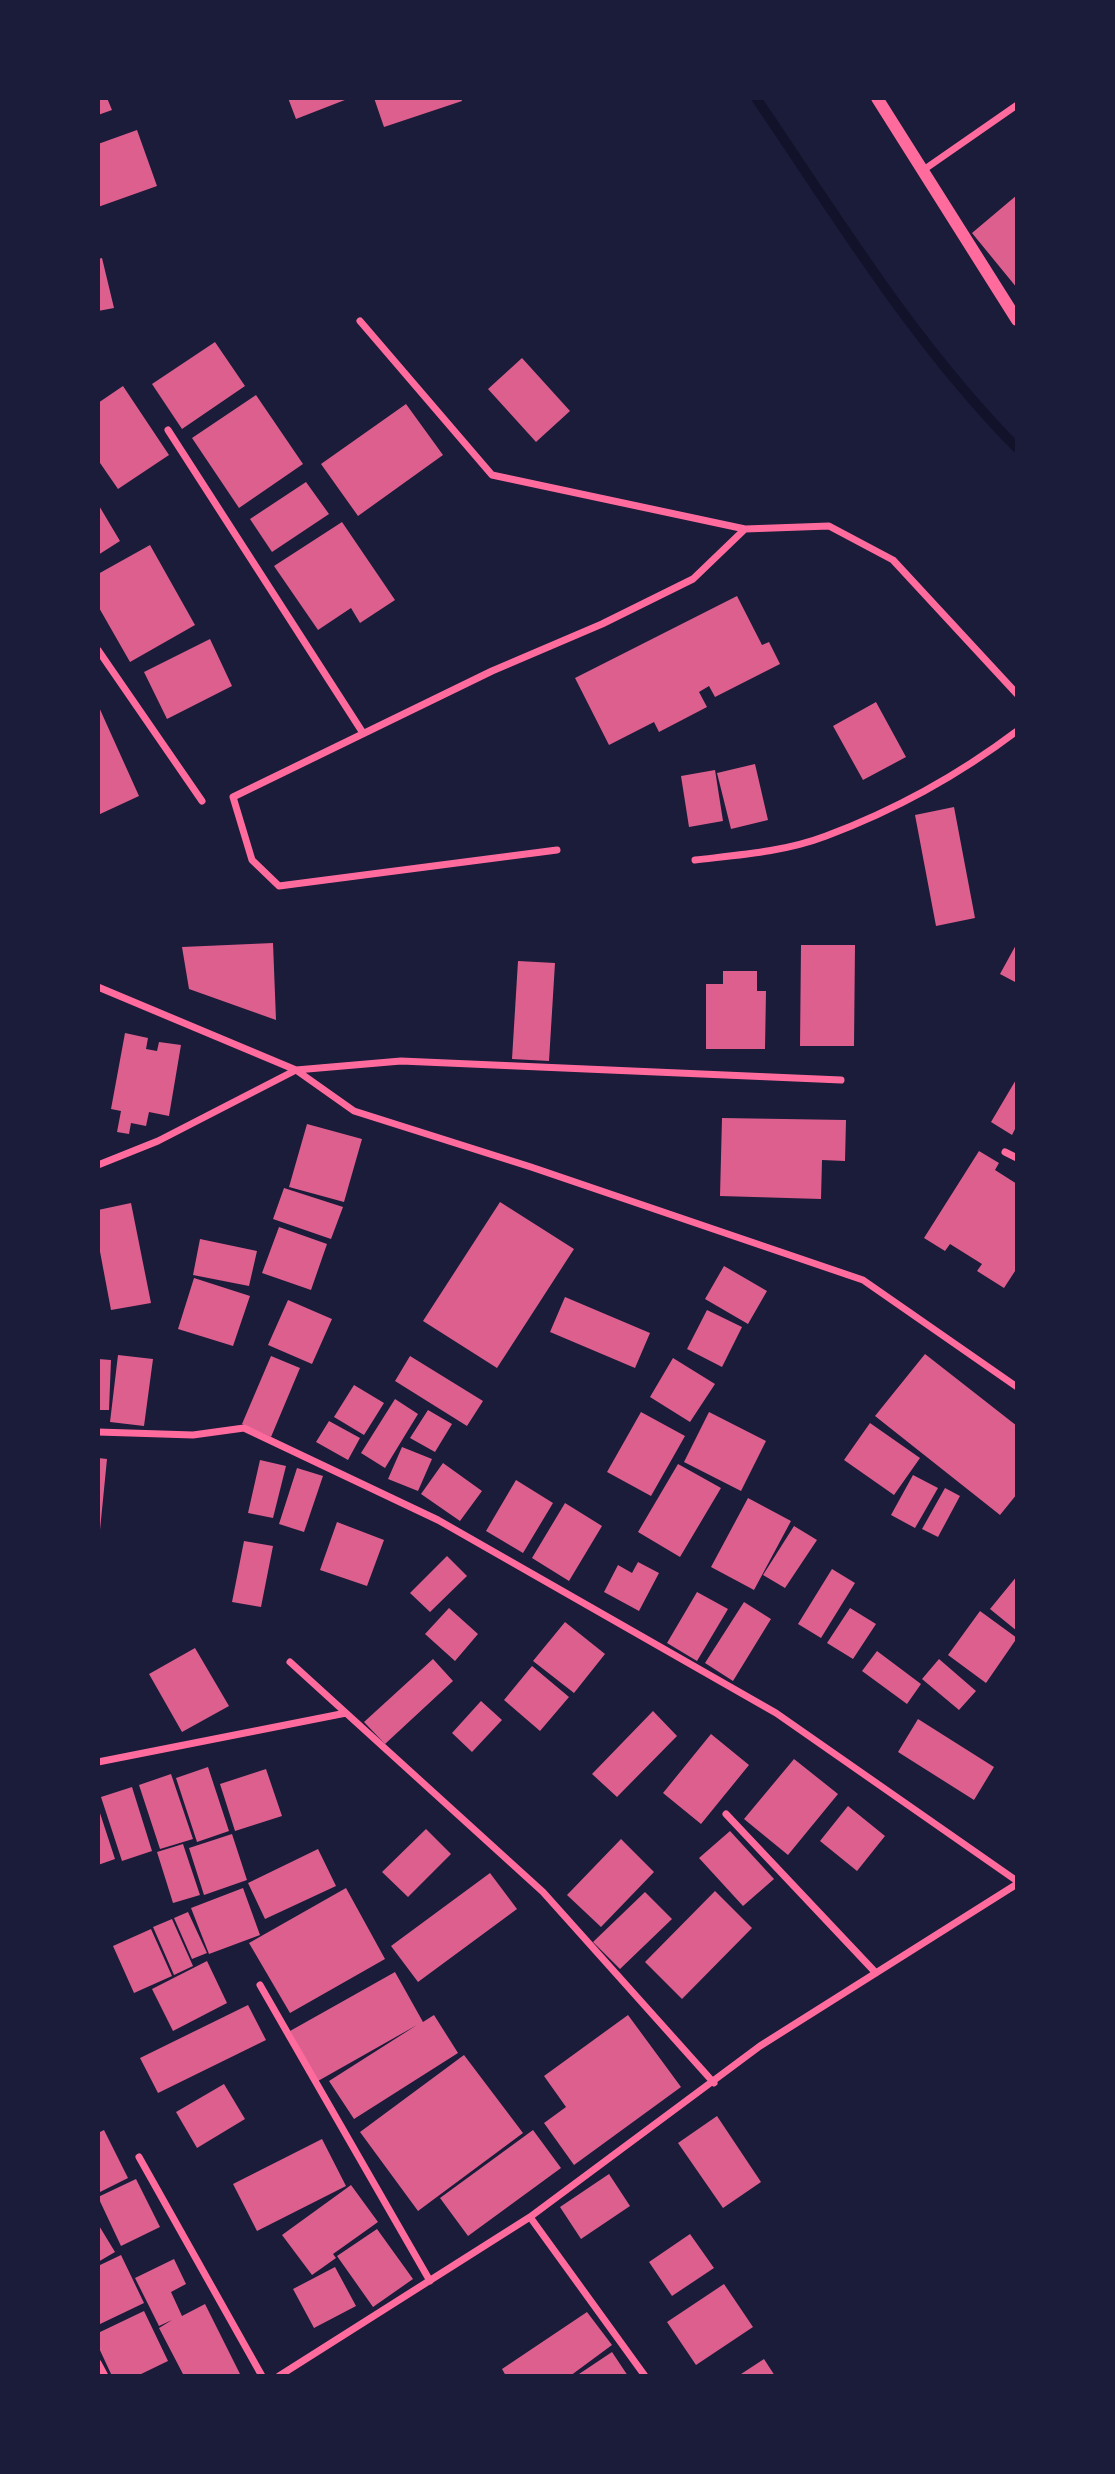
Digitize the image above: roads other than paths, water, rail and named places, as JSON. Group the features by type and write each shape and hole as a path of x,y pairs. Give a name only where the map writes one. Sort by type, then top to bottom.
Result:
{"street":[{"path":"877,98 1017,320"},
{"path":"922,171 1017,105"},
{"path":"360,321 492,475 745,529 829,526 893,561 1017,694"},
{"path":"168,430 363,733"},
{"path":"557,850 279,887 252,860 233,797 492,671 601,624 693,579 745,529"},
{"path":"98,650 202,801"},
{"path":"695,860 762,853 824,837 910,797 983,757 1017,731"},
{"path":"98,987 296,1070 354,1111 531,1167 863,1280 1017,1387"},
{"path":"98,1165 159,1141 296,1070 401,1061 841,1080"},
{"path":"1005,1152 1017,1158"},
{"path":"98,1432 193,1435 244,1428 438,1520 776,1713 1017,1882 761,2046 530,2217 294,2372 279,2376"},
{"path":"290,1662 543,1892 713,2083"},
{"path":"98,1762 346,1713"},
{"path":"726,1814 876,1973"},
{"path":"260,1985 430,2281"},
{"path":"139,2157 262,2376"},
{"path":"530,2217 645,2376"},
{"path":"98,2363 105,2376"}],"waterway":[{"path":"756,98 847,234 911,323 944,366 1017,448"}]}
